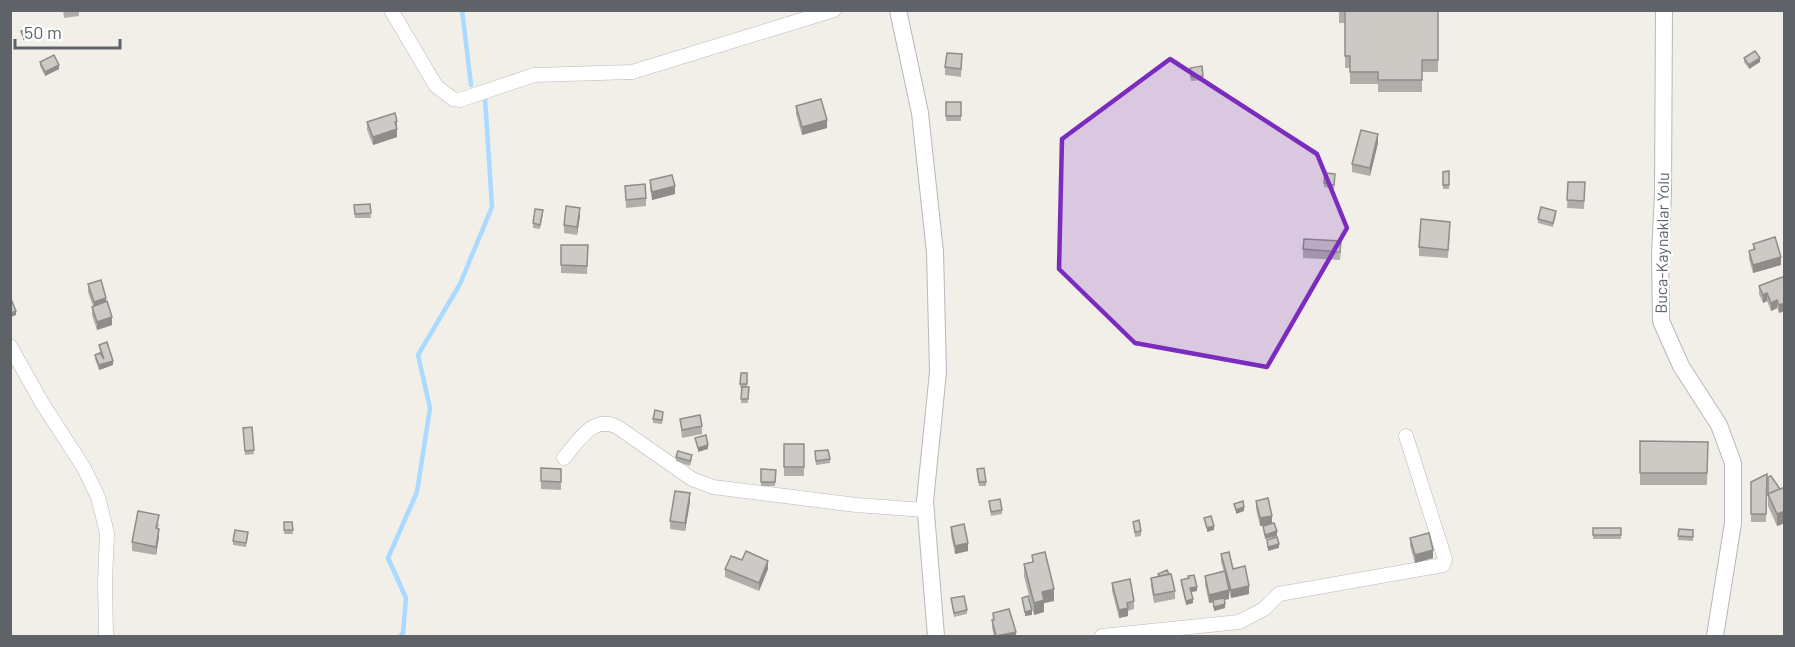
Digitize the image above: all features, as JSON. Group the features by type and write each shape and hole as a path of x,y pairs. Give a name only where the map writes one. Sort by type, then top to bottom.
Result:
{"street":[{"path":"391,10 436,86 453,99 460,100 534,75 632,72 834,10"},
{"path":"898,10 921,113 935,252 938,372 925,501 936,636"},
{"name":"Buca-Kaynaklar Yolu","path":"1664,10 1661,321 1682,366 1719,425 1733,464 1733,523 1715,636"},
{"path":"10,346 42,403 84,468 98,497 107,533 106,636"},
{"path":"564,458 584,433 598,424 609,423 692,479 713,487 856,505 926,510"},
{"path":"1102,636 1239,622 1264,609 1279,594 1443,565 1445,559 1406,436"}],"highlighted area":[{"path":"1170,59 1317,154 1347,228 1267,367 1135,343 1059,269 1062,139"}],"building":[{"path":"1339,10 1438,10 1438,60 1422,60 1422,80 1378,80 1378,72 1350,72 1350,56 1345,56 1345,11"},
{"path":"26,30 28,34 23,36 21,31"},
{"path":"1755,51 1760,58 1749,65 1744,58"},
{"path":"947,53 962,54 961,69 945,67"},
{"path":"54,55 59,65 45,72 40,62"},
{"path":"1202,66 1203,76 1191,77 1190,68"},
{"path":"821,99 827,120 802,127 796,106"},
{"path":"946,102 961,102 961,116 946,116"},
{"path":"395,113 397,129 373,137 367,122"},
{"path":"1361,130 1378,134 1370,168 1352,164"},
{"path":"1449,171 1449,185 1443,185 1443,172"},
{"path":"1325,173 1335,174 1334,185 1324,183"},
{"path":"672,175 675,186 652,192 650,180"},
{"path":"1568,182 1585,182 1584,201 1567,200"},
{"path":"645,184 646,198 626,200 625,186"},
{"path":"370,204 371,213 355,214 354,205"},
{"path":"566,206 580,208 577,227 564,225"},
{"path":"1541,207 1556,211 1553,223 1538,219"},
{"path":"535,209 543,210 540,225 533,223"},
{"path":"1421,219 1450,222 1448,250 1419,247"},
{"path":"1775,237 1781,257 1753,265 1749,251 1755,249 1753,244"},
{"path":"1304,239 1341,241 1340,252 1303,249"},
{"path":"561,245 588,245 587,266 561,265"},
{"path":"1785,276 1785,303 1779,305 1777,300 1771,303 1767,293 1763,295 1759,286"},
{"path":"101,280 106,298 94,302 88,284"},
{"path":"10,299 16,311 11,313"},
{"path":"107,301 112,317 97,322 92,307"},
{"path":"107,342 113,361 99,365 95,355 100,353 104,359 99,345"},
{"path":"741,373 747,373 747,384 740,384"},
{"path":"742,387 749,387 748,399 741,399"},
{"path":"655,410 663,412 662,420 653,419"},
{"path":"700,415 702,426 682,430 680,419"},
{"path":"252,427 254,450 245,451 243,428"},
{"path":"706,435 708,445 698,448 695,438"},
{"path":"1640,441 1708,442 1707,473 1640,473"},
{"path":"784,444 804,444 804,467 784,467"},
{"path":"828,450 830,459 816,461 815,451"},
{"path":"678,451 692,455 690,461 676,457"},
{"path":"541,468 561,469 561,482 541,481"},
{"path":"984,468 986,482 979,482 977,469"},
{"path":"761,469 776,470 775,482 761,482"},
{"path":"1767,474 1766,514 1751,514 1751,482"},
{"path":"1771,476 1780,489 1768,494 1768,477"},
{"path":"1785,487 1785,511 1777,514 1768,494"},
{"path":"675,491 690,493 685,523 670,521"},
{"path":"1268,498 1272,516 1260,518 1256,501"},
{"path":"1000,499 1002,510 991,512 989,501"},
{"path":"1243,501 1244,507 1236,510 1234,504"},
{"path":"138,511 159,515 156,547 132,542"},
{"path":"1211,516 1214,526 1207,528 1204,518"},
{"path":"1139,520 1141,531 1135,532 1133,522"},
{"path":"284,522 292,522 293,530 284,530"},
{"path":"1274,523 1277,531 1265,535 1263,526"},
{"path":"964,524 968,543 955,546 951,527"},
{"path":"1593,528 1621,528 1621,535 1593,535"},
{"path":"1679,529 1693,530 1693,537 1678,536"},
{"path":"235,530 248,532 246,543 233,541"},
{"path":"1429,533 1433,550 1415,555 1410,538"},
{"path":"1277,537 1279,544 1268,547 1267,540"},
{"path":"746,551 768,561 759,583 725,569 731,556 742,560"},
{"path":"1045,552 1054,589 1042,592 1044,600 1034,603 1024,564 1033,562 1032,555"},
{"path":"1229,552 1233,569 1245,566 1249,586 1231,590 1221,554"},
{"path":"1167,570 1169,574 1159,576 1158,574"},
{"path":"1225,571 1229,590 1209,595 1205,576"},
{"path":"1171,574 1175,591 1154,595 1151,578"},
{"path":"1194,575 1197,587 1190,588 1193,599 1186,601 1181,580"},
{"path":"1130,579 1134,601 1127,603 1128,608 1119,610 1112,583"},
{"path":"964,596 967,610 954,613 951,598"},
{"path":"1028,596 1032,610 1025,612 1022,598"},
{"path":"1224,598 1225,604 1214,607 1213,600"},
{"path":"1009,609 1016,632 996,636 992,620 994,620 993,613"}],"waterway":[{"path":"462,10 471,85"},
{"path":"400,636 403,633 406,598 388,558 417,492 430,408 418,355 460,284 492,207 485,99"}]}
